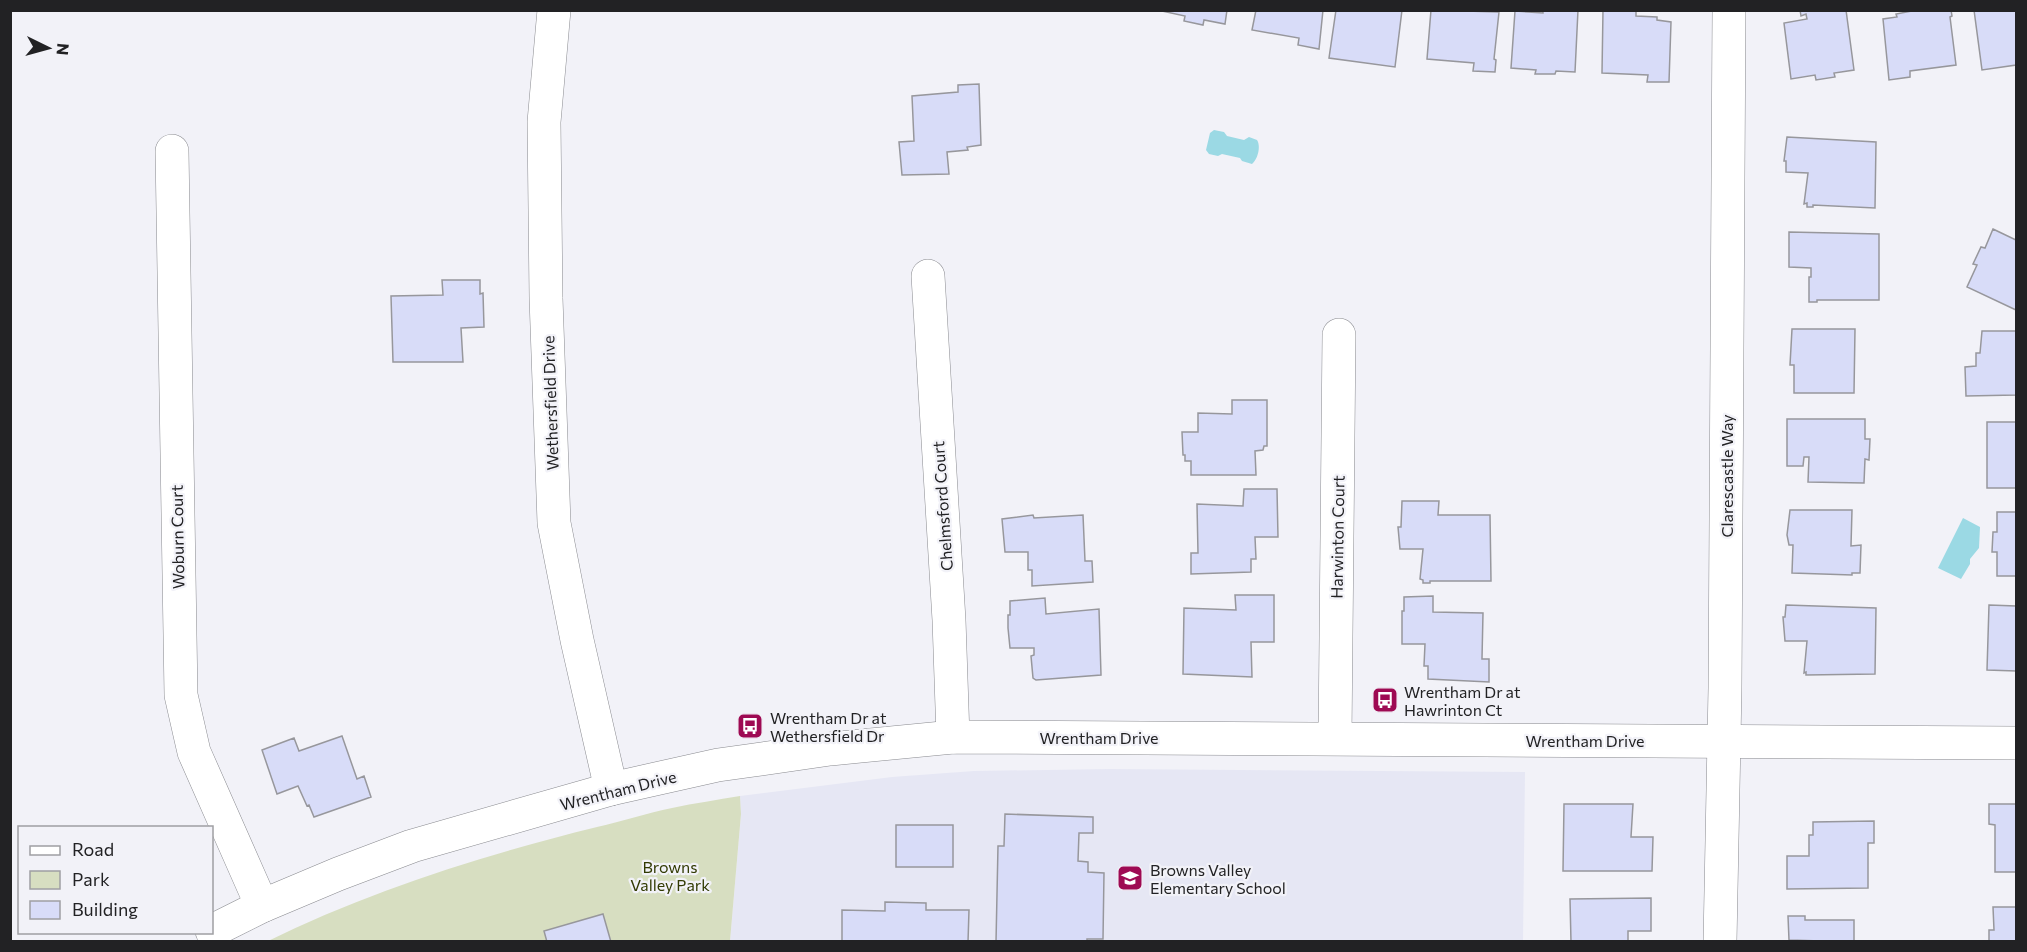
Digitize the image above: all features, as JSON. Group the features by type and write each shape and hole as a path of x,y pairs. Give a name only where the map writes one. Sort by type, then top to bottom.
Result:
{"street":[{"name":"Wethersfield Drive","path":"554,10 544,134 546,298 554,523 577,640 611,789"},
{"name":"Clarescastle Way","path":"1720,942 1724,741 1729,10"},
{"name":"Woburn Court","path":"171,151 180,695 194,752 262,906"},
{"name":"Chelmsford Court","path":"928,276 949,620 953,737"},
{"name":"Harwinton Court","path":"1335,738 1339,335"},
{"name":"Wrentham Drive","path":"213,930 262,906 412,846 611,789 718,765 830,749 953,737 2016,743"},
{"name":"Wrentham Drive","path":"191,942 206,934"}],"shaded area":[{"name":"Browns Valley Elementary School","path":"1110,769 1525,772 1523,941 730,942 741,814 740,796 892,777 974,771"}],"green space":[{"name":"Browns Valley Park","path":"740,796 741,814 730,941 266,942 387,890 512,849 653,812"}],"water":[{"path":"1214,130 1244,140 1249,137 1257,140 1259,149 1254,162 1252,164 1240,158 1209,154 1206,150 1210,133"},
{"path":"1963,518 1980,527 1979,548 1970,559 1970,564 1961,579 1938,568"}],"building":[{"path":"1227,10 1225,24 1204,20 1203,25 1184,21 1185,16 1162,11"},
{"path":"1256,10 1323,10 1319,49 1298,45 1299,38 1252,30"},
{"path":"1336,10 1402,10 1395,67 1329,58"},
{"path":"1431,10 1499,12 1494,59 1496,60 1495,72 1473,71 1474,63 1427,59"},
{"path":"1543,10 1578,10 1575,72 1556,71 1555,74 1535,74 1536,70 1511,68 1515,11 1543,13"},
{"path":"1603,10 1636,10 1636,16 1657,17 1657,20 1671,22 1669,82 1647,82 1648,75 1602,73"},
{"path":"1800,10 1846,10 1854,70 1834,73 1835,77 1816,80 1815,75 1791,79 1784,23 1807,19 1806,14 1801,16"},
{"path":"1917,10 1951,10 1956,65 1910,71 1910,77 1889,80 1883,19"},
{"path":"1974,10 2016,10 2016,65 1982,70"},
{"path":"979,84 981,145 967,147 968,150 947,152 949,174 902,175 899,142 914,141 912,96 958,92 958,85"},
{"path":"1787,137 1876,142 1875,208 1813,205 1813,207 1807,207 1807,203 1804,204 1808,173 1786,172 1786,161 1784,161"},
{"path":"1993,229 2016,240 2016,310 1967,287 1977,265 1973,264 1981,247 1985,248"},
{"path":"1789,232 1879,234 1879,300 1809,302 1811,268 1789,267"},
{"path":"442,280 480,280 480,294 483,293 484,327 461,328 463,362 393,362 391,296 443,295"},
{"path":"1792,329 1855,329 1854,393 1794,393 1794,365 1790,365"},
{"path":"1982,331 2016,331 2016,395 1966,396 1965,367 1976,366 1976,353 1980,353"},
{"path":"1232,400 1267,400 1267,446 1264,446 1263,450 1255,451 1256,475 1191,475 1191,461 1185,461 1185,455 1183,455 1182,432 1198,432 1198,413 1232,414"},
{"path":"1787,419 1865,419 1865,439 1870,439 1869,460 1865,459 1864,483 1808,482 1809,457 1804,457 1803,466 1787,466"},
{"path":"1987,422 2016,422 2016,488 1987,488"},
{"path":"1244,489 1277,489 1278,537 1255,537 1256,559 1251,559 1251,572 1191,574 1191,553 1198,553 1197,504 1243,506"},
{"path":"1402,501 1439,501 1438,515 1490,515 1491,581 1423,583 1420,579 1423,549 1400,549 1398,527 1401,527"},
{"path":"1790,510 1852,510 1851,546 1861,545 1860,573 1852,573 1852,575 1792,573 1793,545 1789,545 1787,535"},
{"path":"1997,512 2016,512 2016,576 1997,576 1997,552 1992,552 1993,532 1997,532"},
{"path":"1033,515 1034,518 1083,515 1085,561 1092,561 1093,582 1032,586 1032,570 1028,570 1028,552 1005,552 1002,519"},
{"path":"1235,595 1274,595 1274,642 1251,642 1252,677 1183,674 1184,608 1236,610"},
{"path":"1433,596 1433,612 1483,613 1482,659 1489,659 1489,682 1428,679 1428,666 1424,666 1425,644 1402,644 1404,597"},
{"path":"1045,598 1046,614 1099,609 1101,675 1036,680 1033,678 1031,656 1034,655 1034,648 1010,648 1008,615 1010,615 1010,601"},
{"path":"1786,605 1876,608 1875,674 1806,675 1806,672 1804,673 1807,641 1785,641 1783,617 1785,617"},
{"path":"1989,605 2016,606 2016,671 1987,670"},
{"path":"342,736 357,779 364,776 371,797 314,817 298,786 277,794 262,750 294,738 299,751"},
{"path":"1564,804 1633,804 1631,837 1653,837 1652,871 1563,871"},
{"path":"1989,804 2016,804 2016,872 1995,872 1995,825 1989,824"},
{"path":"1005,814 1093,817 1093,833 1079,833 1078,861 1088,862 1088,872 1104,873 1103,939 1087,939 1087,942 996,942 998,846 1004,846"},
{"path":"1874,821 1874,843 1868,843 1868,888 1787,889 1787,856 1809,856 1809,835 1813,835 1813,822"},
{"path":"896,825 953,825 953,867 896,867"},
{"path":"1651,898 1651,931 1628,931 1628,942 1571,942 1570,899"},
{"path":"885,902 926,903 926,910 969,910 968,942 842,942 842,910 885,911"},
{"path":"1993,907 2016,907 2016,942 1989,942 1989,930 1994,930"},
{"path":"603,914 611,942 547,942 544,931"},
{"path":"1788,916 1805,916 1805,920 1854,920 1854,942 1789,940"}],"place":[{"name":"Wrentham Dr at Hawrinton Ct","path":"1385,700"},
{"name":"Wrentham Dr at Wethersfield Dr","path":"750,726"},
{"name":"Browns Valley Elementary School","path":"1130,878"}]}
